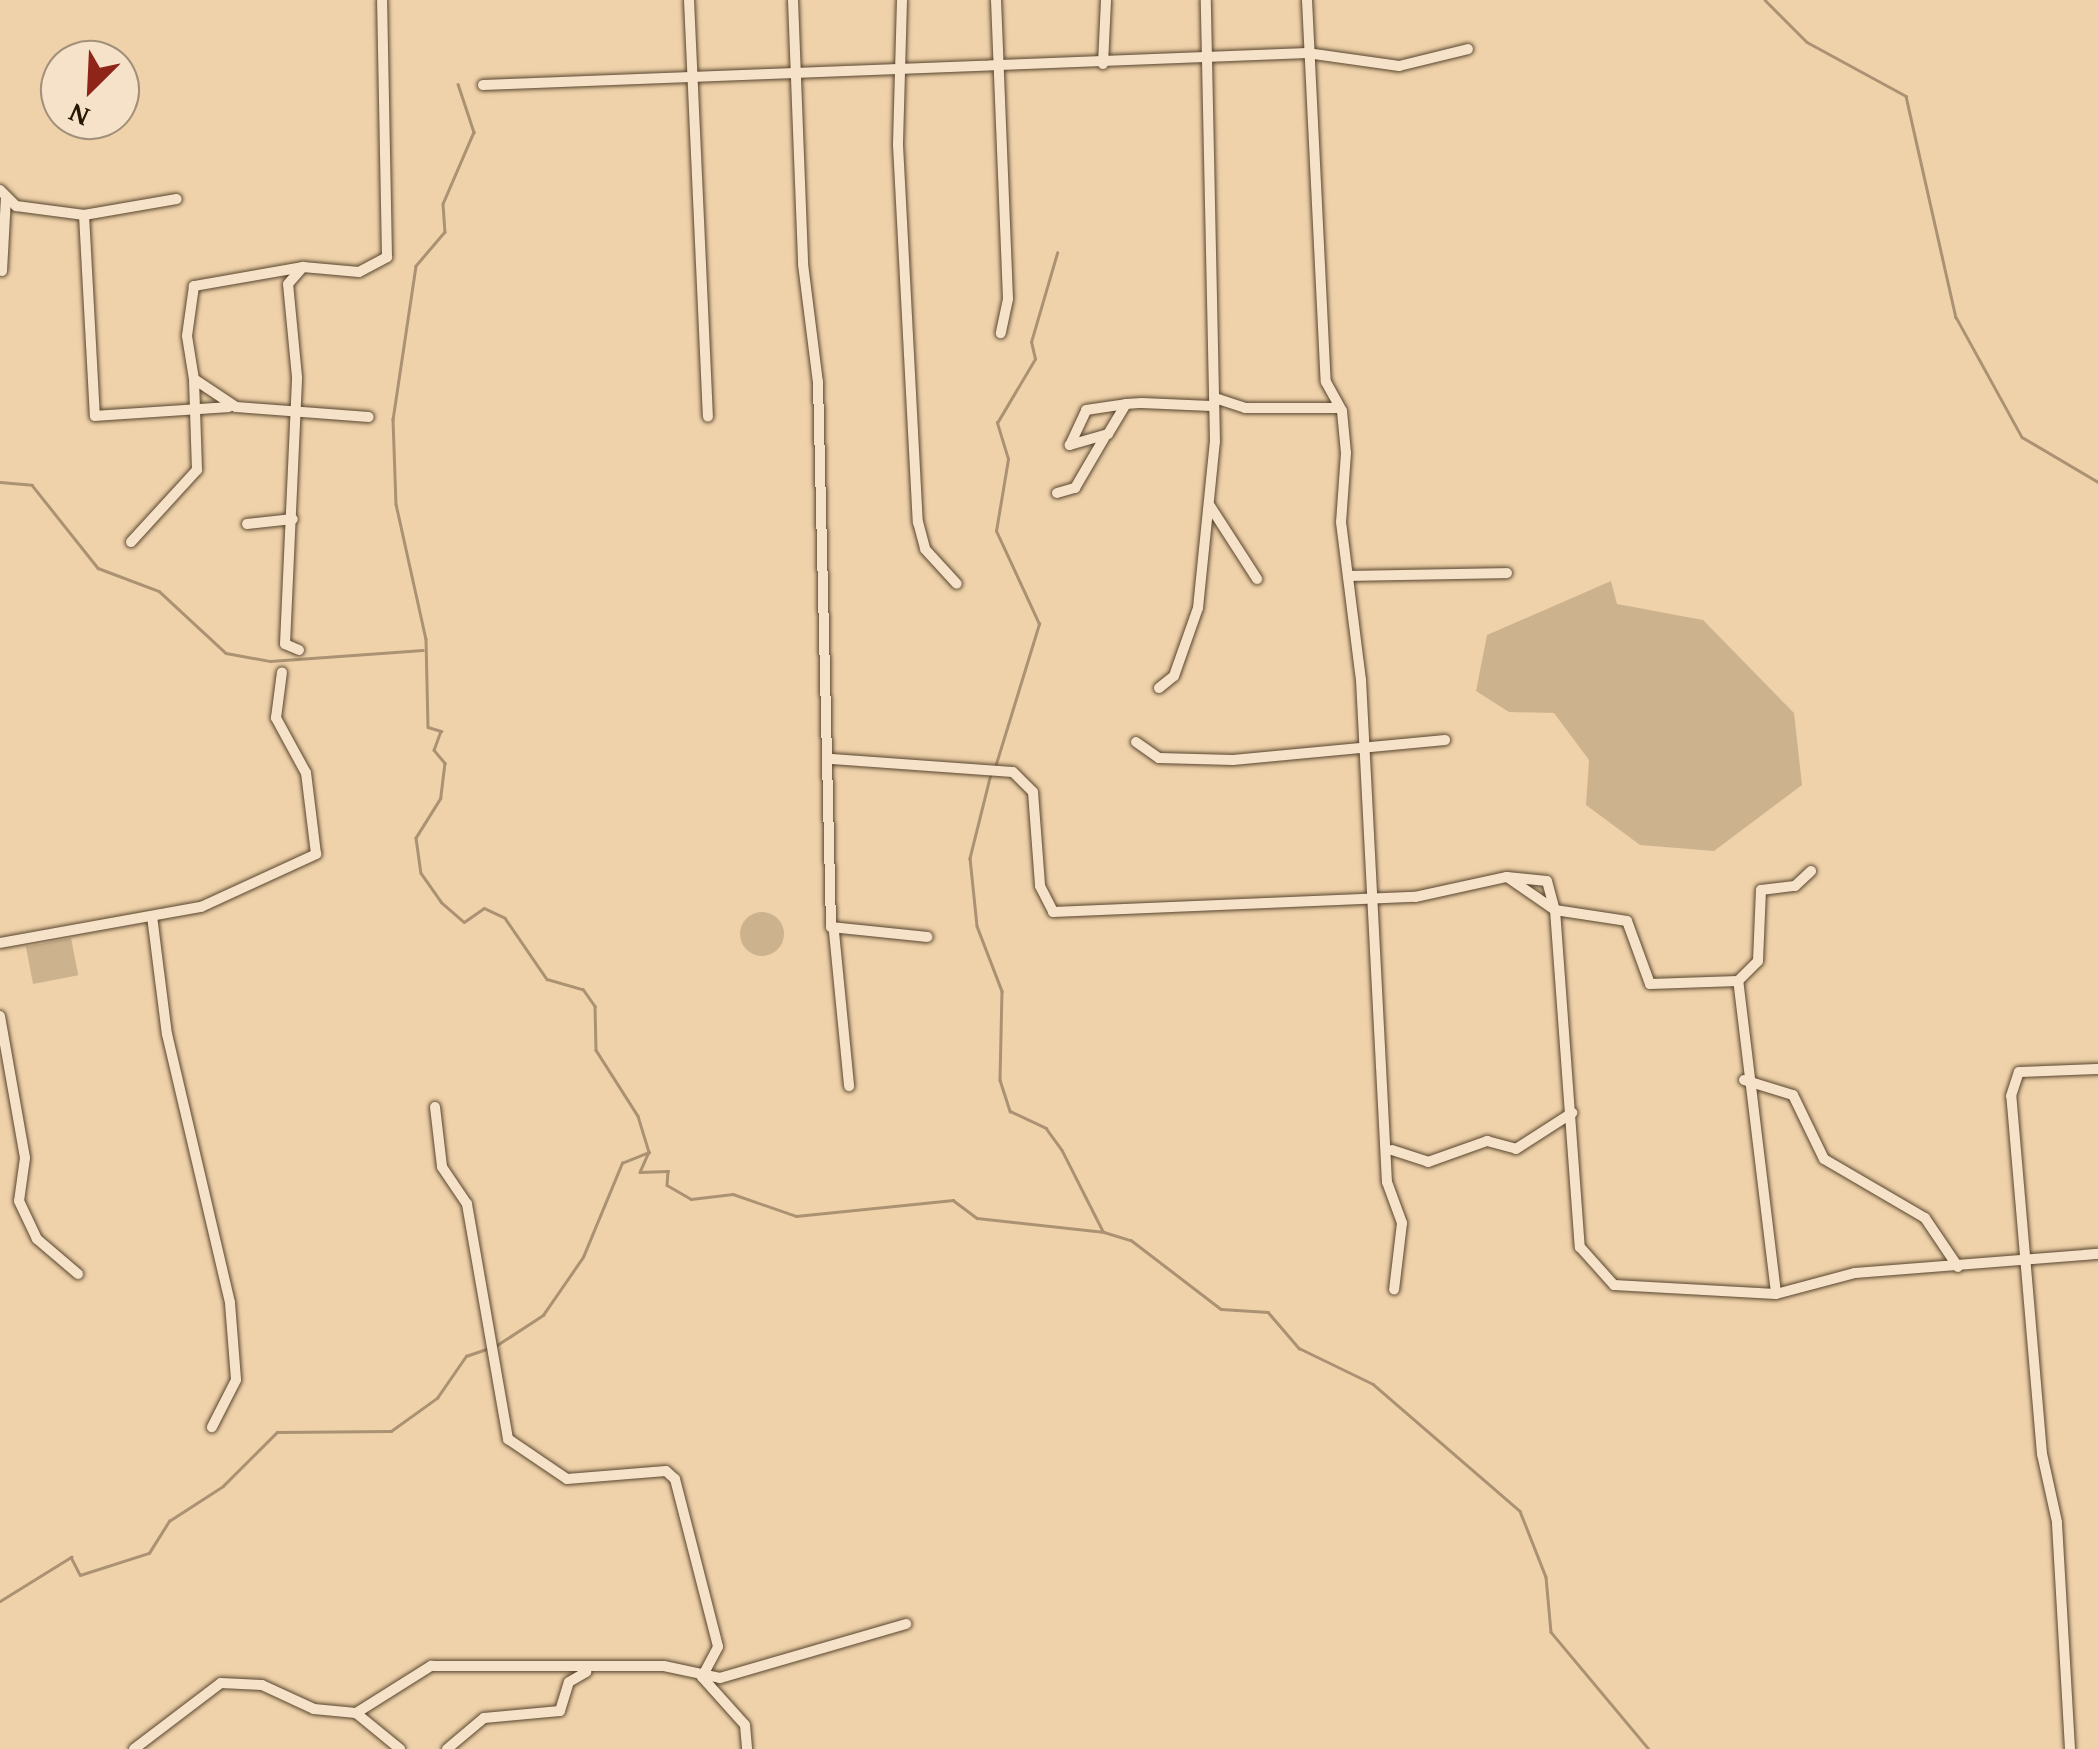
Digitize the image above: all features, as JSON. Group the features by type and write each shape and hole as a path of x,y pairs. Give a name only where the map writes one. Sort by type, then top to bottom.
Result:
{"street":[{"path":"131,542 197,470 194,379 186,336 194,286 303,267 359,272 387,257 382,0"},
{"path":"688,0 708,418"},
{"path":"794,0 832,759 834,932 849,1086"},
{"path":"902,0 898,75 918,522 925,549 957,584"},
{"path":"996,0 1008,299 1001,333"},
{"path":"1103,64 1106,0"},
{"path":"1159,688 1174,676 1198,608 1210,506 1213,402 1206,0"},
{"path":"1306,0 1326,382 1342,412 1340,522 1350,576 1360,746 1376,892 1392,1150 1388,1182 1402,1223 1394,1290"},
{"path":"483,85 898,75 996,64 1103,64 1307,54 1399,66 1468,49"},
{"path":"2,271 3,194 43,213 84,215 177,200"},
{"path":"84,215 90,408 95,416 236,407 294,408 369,418"},
{"path":"298,650 285,644 294,519 288,284 303,267"},
{"path":"194,379 236,407"},
{"path":"1106,435 1070,446 1079,415 1126,404 1213,402 1245,408 1330,402 1342,412"},
{"path":"1057,493 1075,488 1126,404"},
{"path":"1210,506 1257,579"},
{"path":"246,524 294,519"},
{"path":"1350,576 1506,573"},
{"path":"0,944 202,907 316,854 306,773 276,718 282,672"},
{"path":"1136,742 1159,758 1233,760 1445,740"},
{"path":"832,759 1013,772 1033,792 1040,886 1053,912 1120,915 1376,892 1415,897 1507,877 1547,881 1556,910 1580,1246 1596,1270 1614,1285 1776,1294 1855,1273 2098,1254"},
{"path":"1507,877 1556,910 1627,921 1650,984 1738,980 1758,960 1761,890 1795,886 1811,871"},
{"path":"152,916 168,1034 230,1303 236,1380 212,1427"},
{"path":"834,932 927,937"},
{"path":"1738,980 1744,1080 1776,1294"},
{"path":"0,1016 25,1158 19,1201 37,1240 78,1274"},
{"path":"2070,1749 2057,1522 2046,1487 2012,1082 2019,1072 2067,1064 2098,1069"},
{"path":"1744,1080 1792,1095 1824,1159 1924,1218 1958,1267"},
{"path":"434,1107 442,1167 467,1204 508,1439 567,1479 666,1471 675,1479 718,1647 702,1677"},
{"path":"1392,1150 1428,1162 1487,1141 1516,1149 1572,1113"},
{"path":"448,1749 484,1718 560,1710 577,1672 664,1666 702,1677 741,1674 906,1624"},
{"path":"356,1713 431,1666 504,1661 592,1672"},
{"path":"702,1677 745,1725 746,1749"},
{"path":"134,1749 221,1683 262,1685 314,1709 356,1713 400,1749"}],"shaded area":[{"path":"1611,581 1617,604 1703,620 1794,713 1802,785 1714,851 1640,845 1586,805 1589,760 1554,713 1509,712 1476,691 1487,635"},
{"path":"762,912 777,919 784,934 777,949 762,956 747,949 740,934 747,919"},
{"path":"71,938 78,975 33,984 26,947"}],"waterway":[{"path":"1765,0 1807,42 1906,96 1956,317 2022,437 2098,482"},
{"path":"458,84 474,132 443,204 445,232 416,266 393,419 396,504 426,639 428,727 441,731 434,750 445,763 441,798 416,838 421,873 441,902 464,922 484,908 505,918 547,979 583,989 595,1006 596,1050 638,1116 649,1152 640,1172 668,1171 667,1185 691,1199 733,1194 796,1216 953,1200 977,1218 1104,1232 1131,1240 1221,1309 1268,1312 1299,1348 1373,1384 1520,1511 1546,1577 1551,1632 1649,1749"},
{"path":"995,767 1039,624 996,531 1008,459 997,423 1035,359 1031,342 1057,253"},
{"path":"0,482 32,485 98,568 159,591 226,653 270,661 423,650"},
{"path":"991,774 970,858 977,926 1002,991 1000,1080 1010,1111 1046,1128 1062,1150 1103,1231"},
{"path":"494,1347 543,1315 583,1257 622,1163 649,1152"},
{"path":"0,1601 71,1557 80,1575 149,1553 169,1521 223,1486 277,1432 391,1431 437,1398 466,1356 486,1349"}]}
